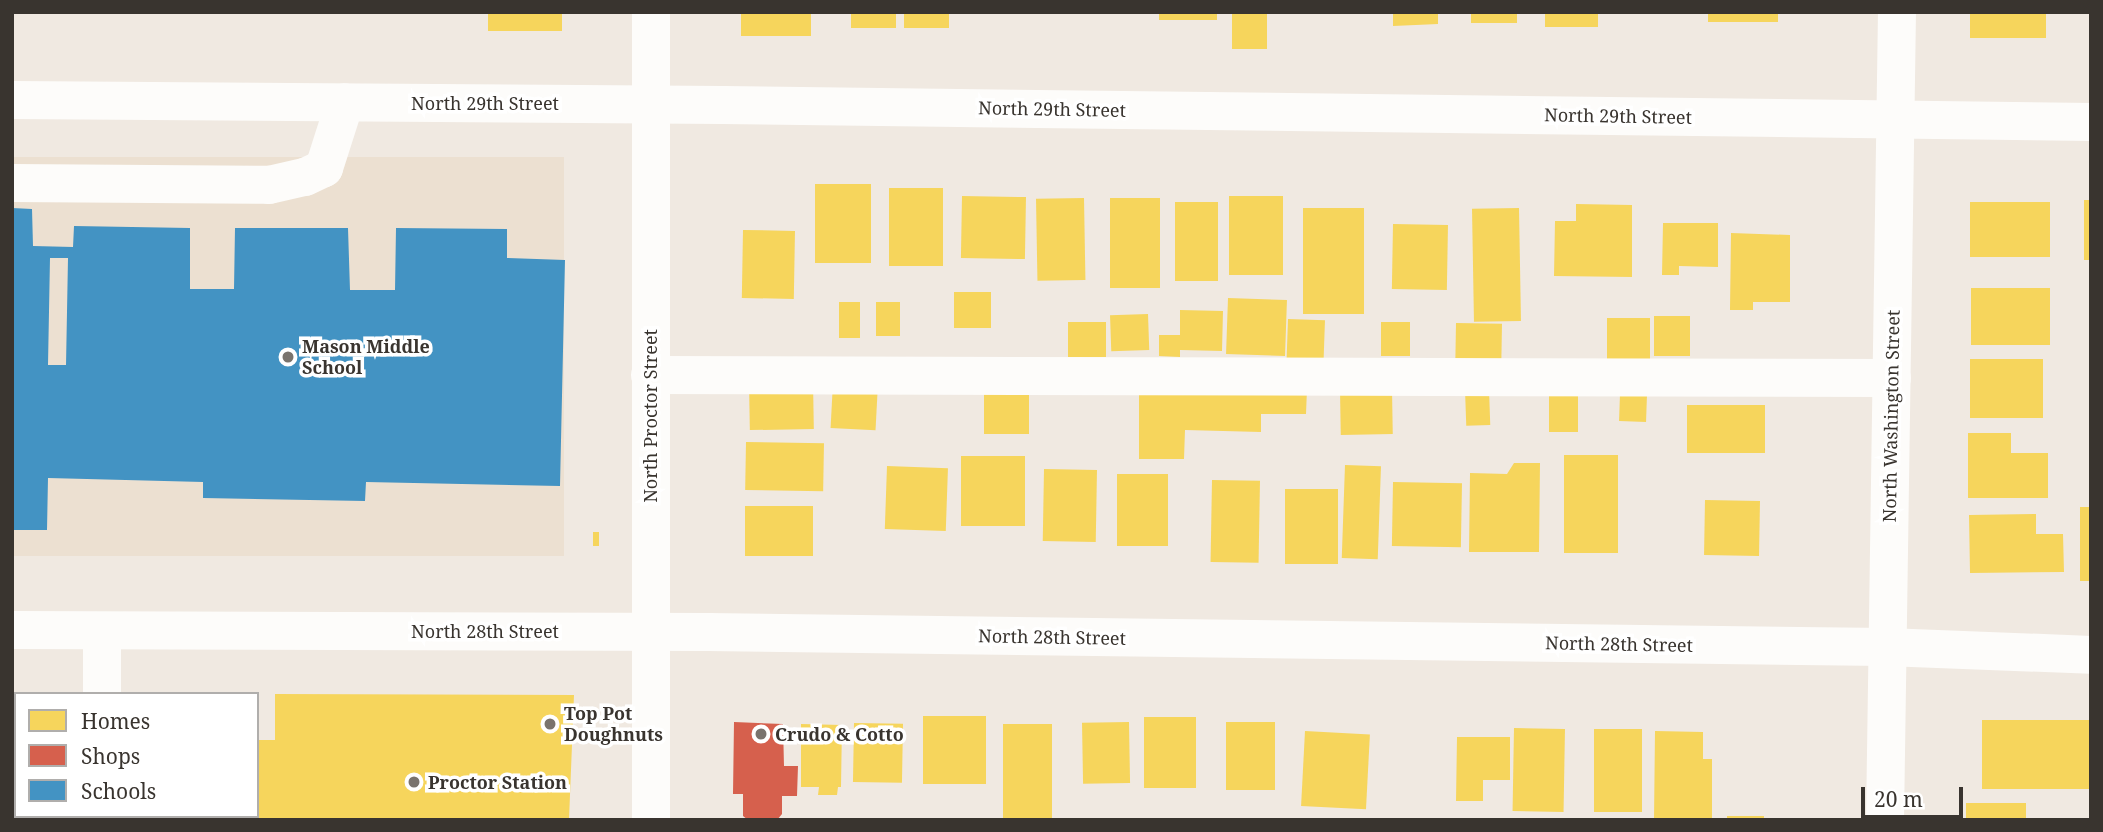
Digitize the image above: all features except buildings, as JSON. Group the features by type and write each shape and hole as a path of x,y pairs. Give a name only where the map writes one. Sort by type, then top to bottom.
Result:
{"street":[{"name":"North Proctor Street","path":"651,12 651,820"},
{"name":"North Washington Street","path":"1885,820 1897,12"},
{"name":"North 29th Street","path":"12,100 649,104 2091,122"},
{"path":"12,183 269,185 305,177 324,168 345,102"},
{"path":"650,374 1892,378"},
{"name":"North 28th Street","path":"12,630 650,631 1886,647 2091,655"},
{"path":"102,631 102,692"}],"shaded area":[{"name":"Mason Middle School","path":"12,157 564,157 564,556 12,556"}],"place":[{"name":"Mason Middle School","path":"288,357"},
{"name":"Top Pot Doughnuts","path":"550,724"},
{"name":"Crudo & Cotto","path":"761,734"},
{"name":"Proctor Station","path":"414,782"}]}
